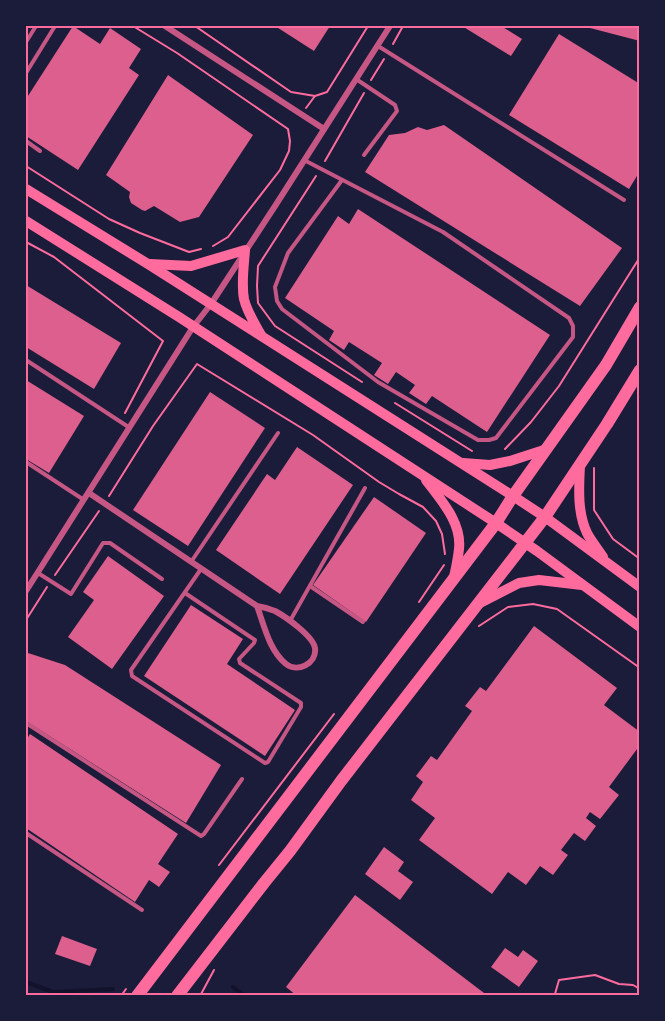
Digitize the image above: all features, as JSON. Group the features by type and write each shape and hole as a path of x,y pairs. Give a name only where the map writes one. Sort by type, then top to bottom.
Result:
{"main road":[{"path":"26,189 513,496 639,587"},
{"path":"26,221 496,523 639,627"},
{"path":"148,264 191,266 245,250 244,300 262,338"},
{"path":"132,991 496,523 606,365 639,307"},
{"path":"177,996 545,517 607,424 639,370"},
{"path":"460,462 490,465 547,449"},
{"path":"580,465 578,496 582,517 587,532 607,563"},
{"path":"421,474 448,509 456,526 460,546 454,577"},
{"path":"478,604 519,583 539,580 582,585"}],"street":[{"path":"165,26 324,129"},
{"path":"26,591 193,327 211,304 390,26"},
{"path":"89,493 257,606 274,611 308,635 315,646 315,653 306,666 296,668 287,665 280,657 271,644 257,606"}],"lane":[{"path":"26,42 36,26"},
{"path":"26,73 55,26"},
{"path":"377,45 624,200"},
{"path":"356,79 397,108 364,155"},
{"path":"26,141 40,151"},
{"path":"304,160 443,232 569,318 573,326 573,337 496,438 478,440 378,382 282,309 277,301 275,286 288,253 342,180"},
{"path":"26,360 129,428"},
{"path":"191,562 278,433"},
{"path":"26,462 84,500"},
{"path":"290,622 365,488"},
{"path":"37,572 71,594 103,543 107,542 162,579"},
{"path":"185,593 255,640 239,659 240,663 301,703 268,762 265,763 132,676 130,670 201,568"},
{"path":"310,586 363,622"},
{"path":"26,723 201,836 242,779"},
{"path":"26,833 142,910"}],"path":[{"path":"26,166 110,219 189,252 213,246 228,237 280,170 289,151 288,129 134,26"},
{"path":"195,26 291,92 315,96 327,92 368,26"},
{"path":"26,242 54,257 163,340 120,422"},
{"path":"559,386 639,257"},
{"path":"26,620 153,426 197,364 313,435 380,482 423,507 436,521 442,534 446,562 414,609"},
{"path":"594,468 594,510 613,539 639,559"},
{"path":"508,607 533,604 557,609 639,668"},
{"path":"214,871 339,707"},
{"path":"553,996 559,980 595,975 619,984 633,985 639,989"},
{"path":"121,996 132,991"}],"building":[{"path":"73,26 100,44 110,28 141,49 129,68 139,75 78,170 26,136 26,99"},
{"path":"275,26 330,26 314,51"},
{"path":"462,26 501,26 522,39 511,56"},
{"path":"590,26 640,26 640,41 590,28"},
{"path":"559,34 640,84 640,171 629,189 509,115"},
{"path":"168,75 253,135 199,217 180,222 154,206 145,211 142,210 131,203 130,192 106,175"},
{"path":"444,125 622,248 580,306 365,172 389,135 405,133 418,127 427,130"},
{"path":"358,209 550,335 487,432 432,396 426,404 409,393 415,385 396,372 388,384 374,375 382,363 349,342 344,350 329,340 334,331 285,298 338,216 349,224"},
{"path":"26,285 121,343 94,389 26,347"},
{"path":"26,380 84,416 49,473 26,459"},
{"path":"210,392 265,428 188,546 133,510"},
{"path":"297,447 353,485 280,594 216,550 267,474 275,480"},
{"path":"374,497 426,533 366,622 313,585"},
{"path":"108,556 164,596 112,669 68,637 94,600 83,592"},
{"path":"191,605 243,639 227,664 295,710 265,756 144,676"},
{"path":"534,626 617,688 604,705 640,732 640,745 609,787 619,795 600,819 590,812 586,818 596,826 585,841 574,833 561,850 568,855 553,875 540,866 526,885 508,872 492,894 419,840 435,818 411,800 423,782 416,776 431,756 437,760 472,711 465,706 480,687 486,691"},
{"path":"28,653 65,665 221,765 186,823 26,721 26,656"},
{"path":"30,734 178,834 158,864 170,872 159,887 149,880 135,902 26,828 26,740"},
{"path":"384,847 404,862 398,871 413,882 400,900 365,874"},
{"path":"355,895 488,996 297,996 286,987"},
{"path":"62,936 97,949 90,966 55,954"},
{"path":"505,948 518,957 523,950 538,961 519,987 491,967"}],"waterway":[{"path":"26,982 53,992 113,989"},
{"path":"233,987 245,996"}]}
